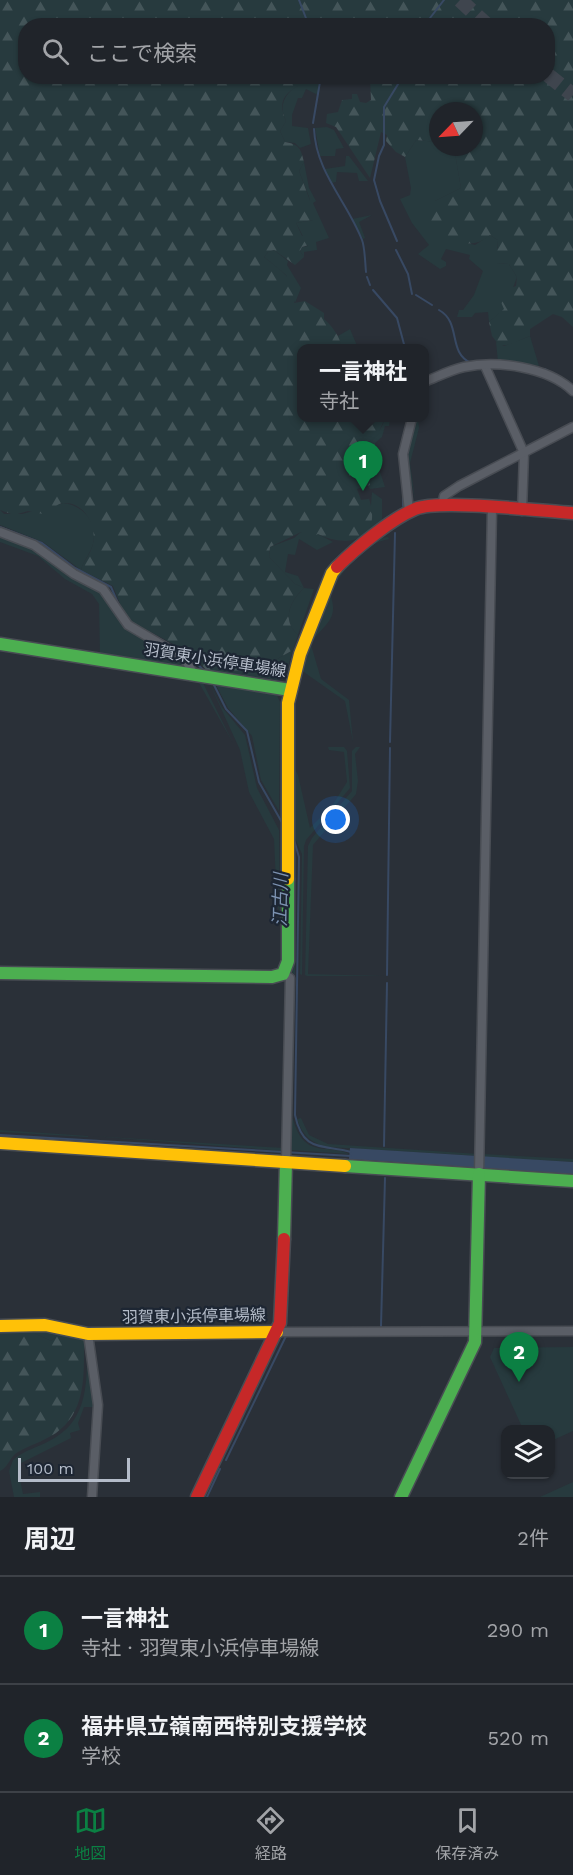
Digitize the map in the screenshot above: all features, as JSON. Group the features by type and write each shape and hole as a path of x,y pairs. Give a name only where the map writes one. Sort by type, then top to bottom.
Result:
{"street":[{"path":"484,366 524,453 522,511"},
{"path":"429,380 459,368 484,366 542,371 573,391"},
{"path":"409,511 403,454 411,422"},
{"path":"442,506 442,500 450,492 573,427"},
{"name":"羽賀東小浜停車場線","path":"0,644 290,690 310,626 332,573 357,547 409,511 442,506 573,513"},
{"path":"401,1497 475,1342 477,1332 492,509"},
{"path":"0,531 34,545 67,569 103,590 128,625 184,657 204,676"},
{"path":"283,974 288,961 286,723 290,690"},
{"path":"0,973 272,977 283,974 290,978 284,1298 277,1332 573,1330"},
{"path":"0,1143 287,1156 573,1181"},
{"name":"羽賀東小浜停車場線","path":"0,1326 45,1324 88,1334 277,1332 197,1497"},
{"path":"88,1334 98,1405 92,1497"}],"green space":[{"path":"0,0 573,0 573,327 562,317 553,314 530,329 530,336 503,345 499,345 492,336 489,322 504,309 497,293 516,286 517,277 509,264 497,263 492,258 498,248 498,240 490,235 476,243 461,243 429,235 419,221 435,201 461,188 456,156 483,156 483,102 429,102 429,141 416,140 405,157 396,152 386,141 387,135 381,132 370,178 336,127 326,123 327,114 338,112 342,100 352,99 352,94 357,94 360,102 366,103 371,100 370,84 555,84 555,18 18,18 18,84 303,84 285,97 282,104 286,121 280,131 285,142 296,146 303,157 304,162 299,171 313,209 313,220 296,223 302,236 313,232 312,244 302,247 300,251 304,257 295,265 274,250 268,252 264,257 291,282 295,295 294,303 305,301 324,313 324,319 336,332 341,344 297,344 297,422 383,422 376,438 360,450 357,466 368,477 370,485 357,489 361,500 369,499 372,513 371,524 367,532 360,538 340,541 318,534 309,538 301,532 270,547 269,557 295,584 304,588 289,611 290,623 298,635 293,650 261,668 245,671 238,677 208,672 192,654 132,622 123,611 113,586 81,570 92,548 94,537 91,523 83,510 70,503 63,503 43,514 28,511 14,515 0,510"},
{"path":"301,84 319,84 318,95 306,89 302,98 298,98 292,115 292,126 308,128 311,144 300,148 295,143 285,142 280,131 286,121 283,112 285,98"},
{"path":"327,127 334,130 344,148 336,149 335,156 320,156 315,128"},
{"path":"416,140 429,141 429,156 456,156 461,188 435,201 455,240 475,245 490,235 498,240 497,263 509,264 517,277 505,309 489,322 488,312 475,313 472,317 457,317 459,310 463,310 474,295 483,271 469,259 470,255 446,249 441,259 446,262 446,266 440,269 418,254 429,245 412,223 400,199 410,195 411,188 405,157"},
{"path":"346,156 349,156 368,181 359,181 357,173 337,172 336,182 331,183 325,169 345,166"},
{"path":"304,162 309,188 316,201 313,203 329,238 316,242 317,250 304,252 304,257 300,251 302,247 308,246 296,223 313,220 309,197 299,171"},
{"path":"372,215 359,222 365,238 363,239 352,219"},
{"path":"274,250 288,261 287,265 301,288 295,303 286,275 264,257 268,252"},
{"path":"350,329 356,344 341,344 338,336"},
{"path":"530,336 539,366 498,362 496,342 504,346"},
{"path":"384,422 390,422 389,426 385,426 382,437 375,443 373,464 378,466 385,487 370,489 358,459 360,452"},
{"path":"414,422 418,422 410,463 415,500 407,460"},
{"path":"372,492 382,499 382,521 369,530"},
{"path":"63,503 83,511 93,529 91,551 81,570 43,542 0,525 0,510 4,514 22,514"},
{"path":"301,532 318,534 333,542 317,550 299,539 295,555 288,554 285,572 298,576 304,588 295,584 269,557 270,547 294,538"},
{"path":"0,533 11,536 98,588 115,612 183,659 190,670 100,656 99,604 92,594 65,579 38,556 0,542"},
{"path":"388,537 389,539 370,546 340,576 330,594 333,603 331,617 311,645 321,679 349,700 353,742 345,701 301,670 312,633 327,607 326,596 335,579 363,549 379,538"},
{"path":"304,588 314,589 298,635 290,623 289,611"},
{"path":"293,650 285,676 277,680 242,675 245,671 261,668"},
{"path":"100,663 202,681 233,743 198,681"},
{"path":"208,680 221,706 245,735 257,788 279,830 280,913 277,904 274,839 249,792 240,750"},
{"path":"215,683 275,691 280,702 279,811 261,780 252,736 228,708"},
{"path":"328,747 344,747 347,751 350,788 306,840 304,846 302,975 300,974 302,854 290,827 291,770 295,769 298,775 310,828 332,806 347,782 344,752 329,750"},
{"path":"360,747 355,754 358,781 356,794 313,845 308,974 385,976 307,976 305,975 308,846 312,838 352,791 352,751"},
{"path":"290,844 296,857 295,975 292,972"},
{"path":"301,1118 309,1135 328,1144 479,1154 479,1156 328,1147 317,1144 305,1134 297,1119"},
{"path":"293,1119 303,1140 310,1145 349,1154 290,1150 290,1120"},
{"path":"0,1130 88,1136 88,1137 0,1132"},
{"path":"92,1136 284,1148 284,1151"},
{"path":"483,1154 573,1159 573,1162 483,1157"},
{"path":"292,1156 478,1167 477,1169"},
{"path":"32,1326 59,1329 56,1337 51,1341 36,1334"},
{"path":"32,1326 36,1334 51,1341 56,1337 59,1329 84,1335 87,1344 84,1349 83,1384 77,1406 65,1425 51,1436 15,1454 0,1471 0,1328"},
{"path":"573,1347 573,1431 555,1439 555,1425 521,1425 490,1357 494,1348"},
{"path":"87,1354 95,1407 84,1407 78,1423 80,1430 70,1433 71,1438 21,1463 18,1470 23,1494 40,1492 40,1497 14,1497 9,1471 13,1460 62,1433 77,1414 85,1392"},
{"path":"573,1482 573,1497 540,1497"}],"water":[{"path":"350,1148 573,1162 573,1174 349,1159"}],"waterway":[{"path":"299,0 306,18"},
{"path":"430,18 444,0"},
{"path":"313,123 320,84"},
{"path":"397,241 374,180 384,145 384,107 398,84"},
{"path":"314,129 316,145 326,173 362,240 366,272"},
{"path":"396,250 408,274 412,294"},
{"path":"367,277 370,285"},
{"path":"373,290 397,318 404,344"},
{"path":"416,295 432,305"},
{"path":"439,310 450,322 459,352 471,363"},
{"path":"545,369 563,379"},
{"path":"400,461 402,479"},
{"path":"403,488 403,506"},
{"name":"江古川","path":"0,527 42,543 75,568 111,587 120,608"},
{"path":"390,742 395,533"},
{"name":"江古川","path":"148,632 190,656 204,671"},
{"name":"江古川","path":"213,683 226,709 247,731 259,782 284,826"},
{"path":"387,975 390,748"},
{"name":"江古川","path":"294,840 299,857 295,1115 303,1136 315,1145 351,1152"},
{"path":"384,1146 387,983"},
{"path":"0,1135 351,1156"},
{"path":"381,1326 385,1178"},
{"path":"226,1460 286,1336"},
{"path":"207,1497 220,1469"}],"tunnel":[{"path":"460,0 479,18"},
{"path":"555,81 573,95"}],"traffic: fast":[{"path":"0,644 290,690"},
{"path":"0,973 272,977 283,974 288,961 288,879"},
{"path":"284,1239 286,1162"},
{"path":"345,1166 573,1181"},
{"path":"401,1497 475,1342 479,1174"}],"traffic: slow":[{"path":"288,879 288,703 300,654 332,573 337,567"},
{"path":"0,1143 345,1166"},
{"path":"0,1326 45,1325 88,1334 277,1332"}],"traffic: jam":[{"path":"337,567 395,520 415,509 428,506 468,505 573,513"},
{"path":"197,1497 280,1323 284,1239"}],"place":[{"name":"一言神社","path":"363,491"},
{"name":"福井県立嶺南西特別支援学校","path":"519,1382"}]}
